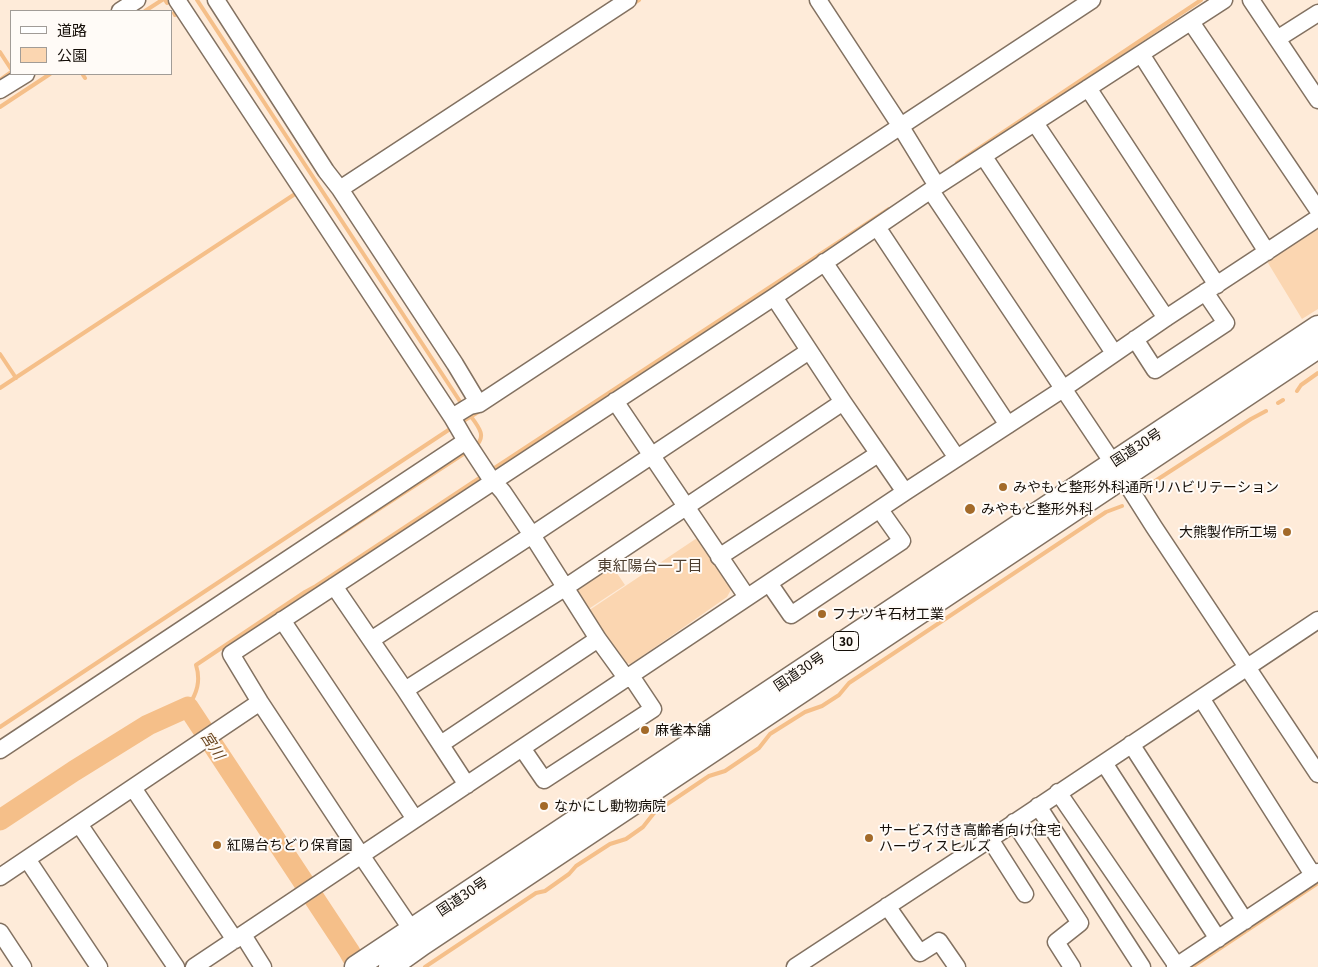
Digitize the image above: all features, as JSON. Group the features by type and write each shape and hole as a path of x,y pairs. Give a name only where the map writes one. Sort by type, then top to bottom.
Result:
{"highway":[{"name":"国道30号","path":"381,962 1118,470 1318,327"},
{"name":"国道30号","path":"1118,470 1318,348"}],"street":[{"path":"122,10 137,0"},
{"path":"177,0 466,410"},
{"path":"216,0 321,163 455,364 466,410 469,446 532,535 598,639 653,709 544,780 522,748"},
{"path":"340,189 628,0"},
{"path":"818,0 902,130 933,184 1063,389 1318,774"},
{"path":"466,410 902,130 1092,0"},
{"path":"417,937 260,702 231,654 334,586 489,476 615,401 877,227 933,184 984,156 1224,0"},
{"path":"1251,0 1317,95"},
{"path":"1277,39 1318,13"},
{"path":"1191,22 1318,210"},
{"path":"1141,54 1267,252"},
{"path":"0,90 24,75"},
{"path":"1088,88 1211,288 1226,323 1155,370 1135,339"},
{"path":"1035,123 1166,318"},
{"path":"984,156 1114,353"},
{"path":"194,967 1318,218"},
{"path":"877,227 1008,425"},
{"path":"824,262 956,458"},
{"path":"774,296 842,402 905,492"},
{"path":"371,640 809,351"},
{"path":"615,401 747,598"},
{"path":"405,690 566,587 842,402"},
{"path":"0,750 469,446"},
{"path":"719,557 878,454"},
{"path":"769,583 791,615 902,541 880,510"},
{"path":"334,586 467,785"},
{"path":"282,620 415,819"},
{"path":"795,967 890,911 993,843 1203,702 1247,667 1318,620"},
{"path":"441,744 598,639"},
{"path":"0,877 260,702"},
{"path":"1061,796 1176,967 1316,874 1203,702"},
{"path":"1134,748 1245,921"},
{"path":"1106,767 1218,939"},
{"path":"133,788 262,967"},
{"path":"1041,810 1142,967"},
{"path":"79,824 176,967"},
{"path":"1017,826 1080,923 1056,942 1072,967"},
{"path":"993,843 1025,894"},
{"path":"27,858 99,967"},
{"path":"890,911 920,953 939,941 957,967"},
{"path":"0,932 23,967"}],"green space":[{"path":"1318,223 1318,309 1302,319 1265,258"},
{"path":"700,536 733,586 727,597 631,664 621,662 588,611"},
{"path":"610,563 625,585 587,610 576,594 578,584"}],"waterway":[{"path":"147,10 162,0"},
{"path":"197,0 463,406"},
{"path":"631,5 639,0"},
{"path":"957,163 1201,0"},
{"path":"0,52 10,67"},
{"path":"0,80 10,73"},
{"path":"0,107 48,75"},
{"path":"0,388 295,194"},
{"path":"490,471 889,209"},
{"path":"0,354 16,378"},
{"path":"1297,391 1301,385 1318,373"},
{"path":"1278,403 1283,400"},
{"path":"467,411 481,434 479,443 474,447"},
{"path":"465,420 480,411"},
{"path":"1143,493 1152,483 1266,411"},
{"path":"0,727 450,429"},
{"path":"336,537 468,451"},
{"path":"188,707 197,687 196,665 484,475"},
{"path":"425,967 536,893 545,891 569,874 576,866 610,844 626,839 643,827 654,813 709,776 725,771 759,748 770,734 805,712 822,706 839,695 849,683 1106,512 1122,506"},
{"name":"宮川","path":"0,820 148,725 188,707 358,967"},
{"path":"1192,967 1318,883"}],"place":[{"name":"みやもと整形外科通所リハビリテーション","path":"1003,487"},
{"name":"みやもと整形外科","path":"970,509"},
{"name":"大熊製作所工場","path":"1287,532"},
{"name":"フナツキ石材工業","path":"822,614"},
{"name":"麻雀本舗","path":"645,730"},
{"name":"なかにし動物病院","path":"544,806"},
{"name":"サービス付き高齢者向け住宅 ハーヴィスヒルズ","path":"869,838"},
{"name":"紅陽台ちどり保育園","path":"217,845"}],"district":[{"name":"東紅陽台一丁目","path":"650,565"}]}
